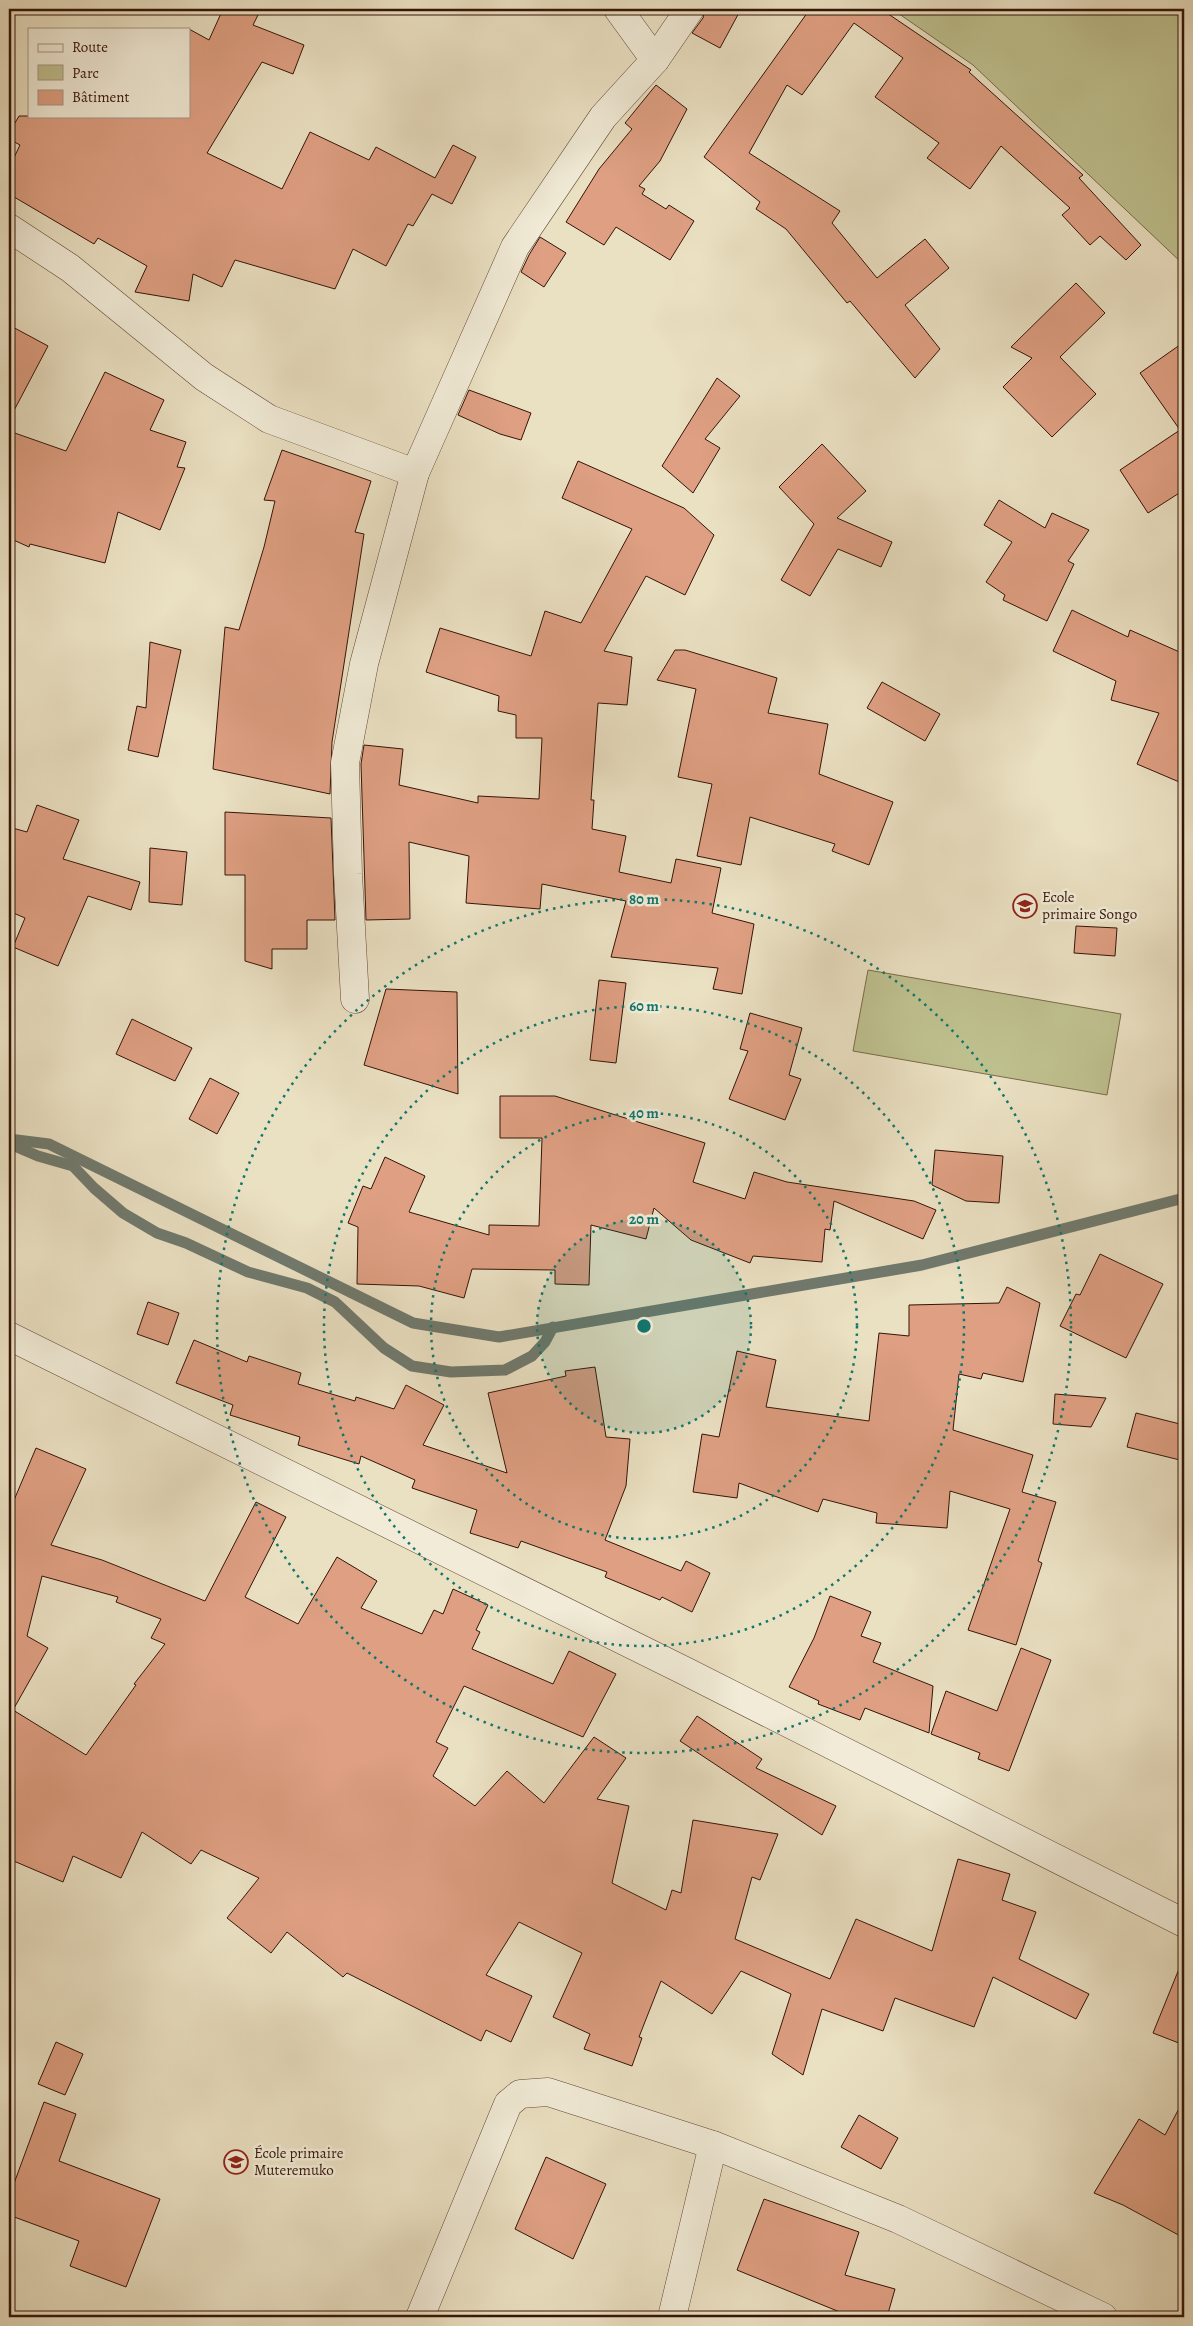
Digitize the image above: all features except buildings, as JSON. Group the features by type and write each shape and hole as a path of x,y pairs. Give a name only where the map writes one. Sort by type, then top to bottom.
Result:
{"street":[{"path":"618,9 655,60"},
{"path":"355,999 348,874 345,763 364,664 415,473 515,246 603,117 655,60 690,9"},
{"path":"9,228 70,268 204,378 269,419 415,473"},
{"path":"9,1336 678,1668 1184,1923"},
{"path":"420,2317 508,2104 520,2094 548,2092 714,2145 898,2219 1103,2317"},
{"path":"672,2317 714,2145"}],"green space":[{"path":"892,9 1184,9 1184,265 973,65"},
{"path":"868,970 1121,1014 1107,1095 853,1051"}],"waterway":[{"path":"9,1139 49,1144 413,1323 499,1337 922,1265 1184,1198"},
{"path":"9,1141 17,1147 38,1156 73,1166 94,1188 123,1213 157,1233 186,1243 248,1272 307,1288 335,1302 384,1348 412,1366 451,1372 505,1370 532,1356 545,1342 553,1327"}],"place":[{"name":"Ecole primaire Songo","path":"1025,906"},
{"name":"École primaire Muteremuko","path":"236,2162"}]}
